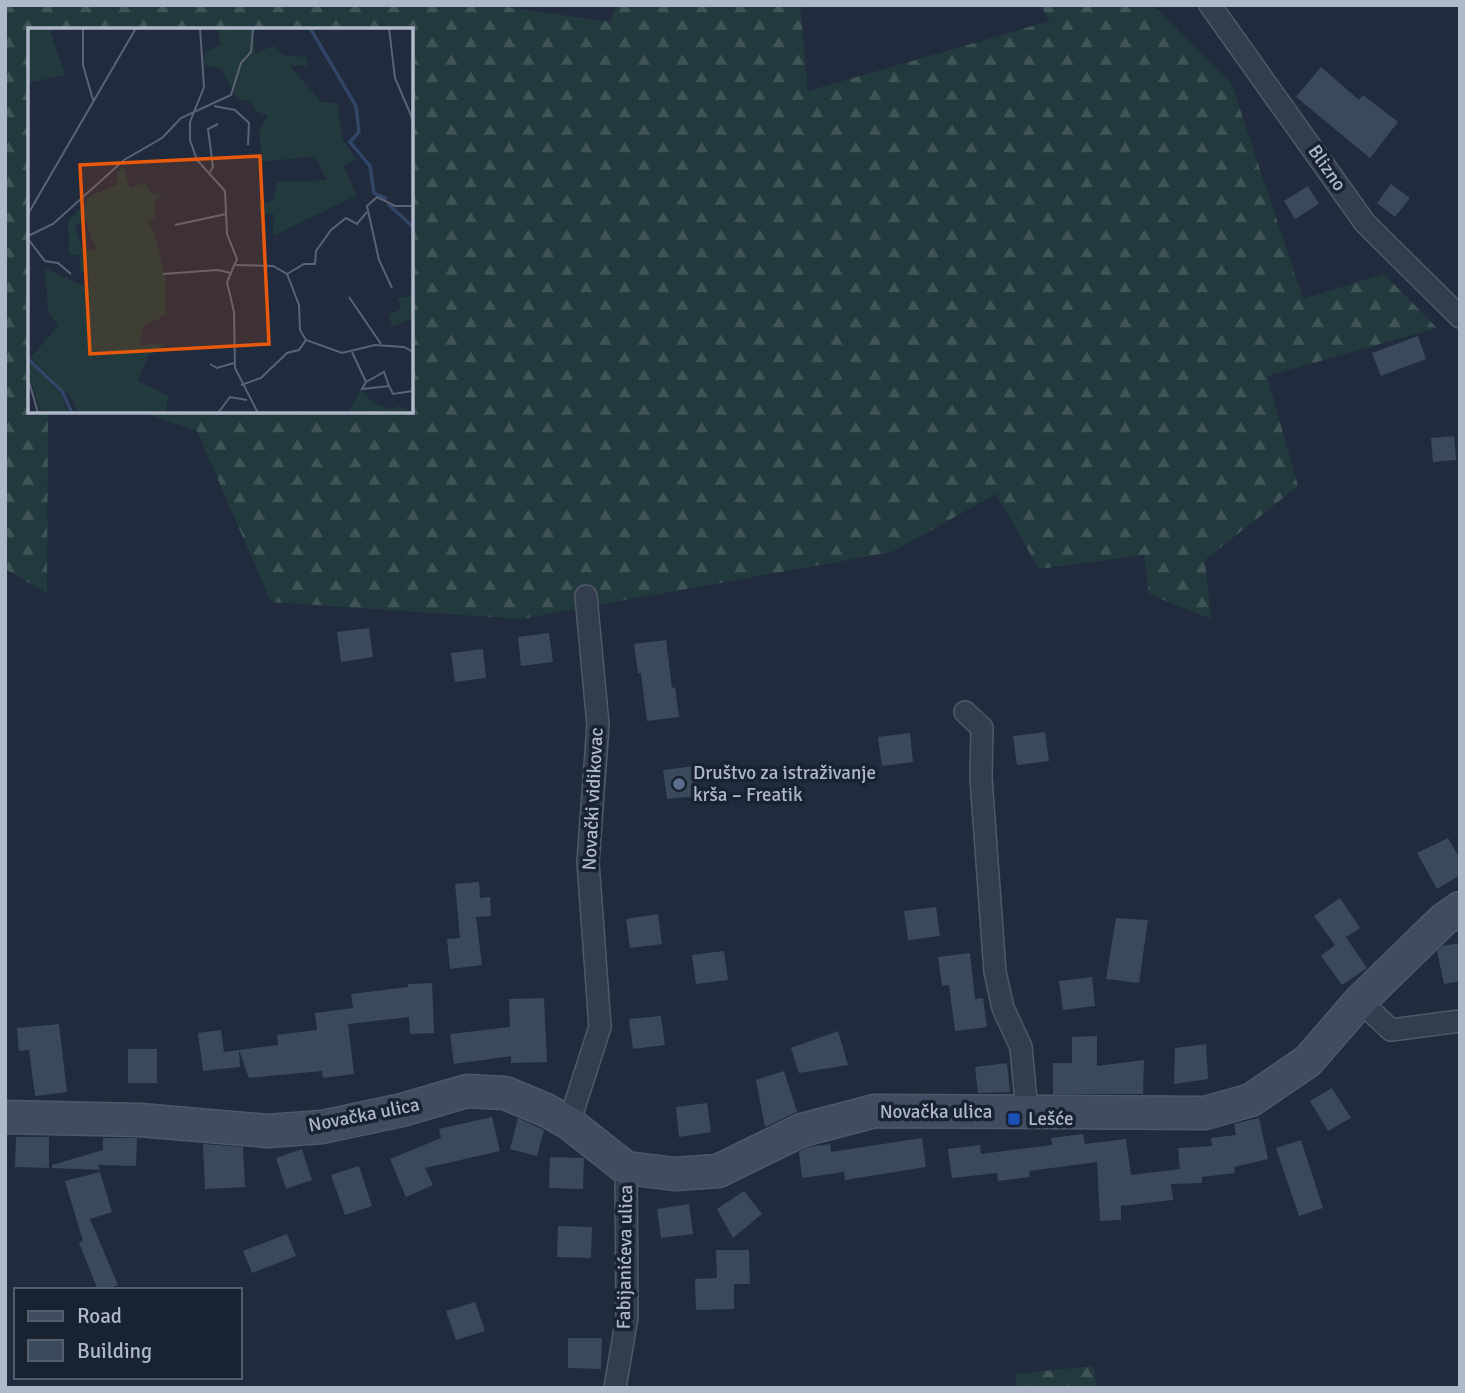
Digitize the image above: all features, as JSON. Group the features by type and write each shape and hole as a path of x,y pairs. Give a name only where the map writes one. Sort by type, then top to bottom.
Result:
{"street":[{"name":"Blizno","path":"1209,5 1365,223 1460,317"},
{"name":"Novački vidikovac","path":"569,1123 600,1027 588,862 598,724 586,596"},
{"path":"965,712 982,728 981,778 995,972 1003,1008 1021,1047 1027,1112"},
{"name":"Novačka ulica","path":"5,1117 140,1120 268,1131 322,1127 402,1110 467,1091 505,1093 569,1123 626,1168 675,1174 718,1171 802,1130 874,1111 1205,1113 1251,1100 1308,1062 1360,1001 1433,929 1460,908"},
{"path":"1360,1001 1391,1030 1460,1021"},
{"name":"Fabijanićeva ulica","path":"615,1388 628,1317 626,1168"}],"green space":[{"path":"5,5 506,5 610,22 617,5 800,5 808,91 1050,21 1040,5 1152,5 1231,82 1303,299 1384,274 1437,328 1267,376 1298,486 1205,560 1211,619 1149,594 1144,555 1039,569 996,494 892,552 521,619 271,602 197,431 144,413 413,413 413,28 28,28 28,413 48,413 47,593 5,569"},
{"path":"1093,1366 1097,1388 1015,1388 1016,1374"}],"building":[{"path":"1321,67 1359,100 1363,95 1398,122 1370,158 1296,97"},
{"path":"1391,184 1410,198 1395,217 1377,203"},
{"path":"1308,186 1319,204 1295,219 1284,201"},
{"path":"1418,336 1426,359 1381,376 1372,353"},
{"path":"1454,436 1456,460 1433,462 1431,438"},
{"path":"369,628 373,657 341,662 337,632"},
{"path":"549,633 553,662 521,666 518,637"},
{"path":"666,640 679,717 647,721 634,644"},
{"path":"483,649 486,678 455,682 451,653"},
{"path":"1045,732 1049,761 1017,765 1013,736"},
{"path":"910,733 913,762 882,766 878,737"},
{"path":"695,766 699,796 667,799 663,770"},
{"path":"1448,838 1460,859 1460,875 1437,889 1417,853"},
{"path":"479,882 480,898 490,897 491,916 476,917 482,965 450,969 447,939 460,938 455,884"},
{"path":"1340,898 1360,928 1346,937 1367,968 1342,985 1321,956 1335,945 1314,916"},
{"path":"936,907 940,936 908,940 904,911"},
{"path":"658,914 662,944 630,948 626,919"},
{"path":"1116,918 1148,920 1139,983 1106,979"},
{"path":"1460,943 1460,981 1444,984 1437,951 1442,946"},
{"path":"724,951 728,980 696,984 692,955"},
{"path":"970,953 975,999 983,998 987,1027 955,1031 949,985 942,986 938,957"},
{"path":"1092,977 1095,1006 1063,1010 1059,981"},
{"path":"432,983 434,1033 410,1034 409,1017 348,1024 354,1074 323,1078 322,1071 249,1078 239,1050 278,1045 277,1035 317,1030 315,1013 353,1008 351,994 408,987 408,984"},
{"path":"544,998 547,1062 511,1063 511,1056 454,1064 450,1034 510,1027 509,999"},
{"path":"661,1016 665,1045 633,1049 629,1019"},
{"path":"59,1024 67,1092 35,1096 29,1050 19,1051 17,1028"},
{"path":"221,1030 224,1052 239,1050 240,1067 203,1071 198,1033"},
{"path":"838,1031 848,1065 799,1073 791,1048"},
{"path":"1097,1036 1097,1066 1144,1060 1143,1094 1053,1094 1053,1063 1072,1063 1072,1037"},
{"path":"1206,1044 1208,1079 1174,1084 1175,1048"},
{"path":"128,1049 157,1049 157,1083 128,1083"},
{"path":"1007,1063 1010,1092 978,1093 975,1067"},
{"path":"784,1071 797,1112 765,1127 756,1080"},
{"path":"1332,1088 1351,1118 1328,1131 1310,1101"},
{"path":"707,1103 711,1132 679,1137 676,1107"},
{"path":"492,1117 500,1151 425,1168 433,1185 406,1197 390,1159 441,1138 439,1129"},
{"path":"518,1118 544,1130 537,1156 510,1149"},
{"path":"1259,1118 1268,1159 1234,1167 1235,1173 1202,1177 1202,1183 1171,1184 1173,1200 1121,1206 1121,1220 1100,1221 1097,1162 1029,1171 1030,1177 998,1181 997,1173 952,1178 948,1149 980,1145 981,1154 1052,1145 1051,1138 1083,1134 1085,1144 1126,1139 1131,1175 1180,1169 1178,1148 1212,1146 1211,1138 1236,1135 1234,1124"},
{"path":"16,1137 49,1137 49,1168 15,1167"},
{"path":"103,1138 137,1138 136,1166 98,1165 100,1170 52,1168 52,1165 103,1150"},
{"path":"922,1138 926,1167 845,1180 844,1172 802,1178 799,1152 808,1147 830,1144 831,1152"},
{"path":"1301,1140 1323,1208 1299,1216 1276,1148"},
{"path":"203,1144 243,1147 245,1187 205,1189"},
{"path":"302,1149 312,1180 286,1189 276,1158"},
{"path":"550,1157 584,1158 583,1189 549,1188"},
{"path":"359,1166 372,1206 345,1215 331,1175"},
{"path":"100,1172 112,1212 90,1219 118,1285 97,1288 79,1243 83,1241 65,1181"},
{"path":"744,1191 762,1214 733,1238 717,1209"},
{"path":"689,1204 693,1234 661,1238 657,1209"},
{"path":"558,1226 592,1227 591,1258 557,1257"},
{"path":"287,1234 296,1256 252,1273 243,1251"},
{"path":"716,1250 749,1250 750,1284 734,1284 734,1309 696,1310 695,1279 717,1278"},
{"path":"475,1302 485,1331 456,1340 446,1311"},
{"path":"568,1338 602,1338 601,1369 568,1368"}],"place":[{"name":"Društvo za istraživanje krša – Freatik","path":"679,784"},
{"name":"Lešće","path":"1014,1119"}]}
